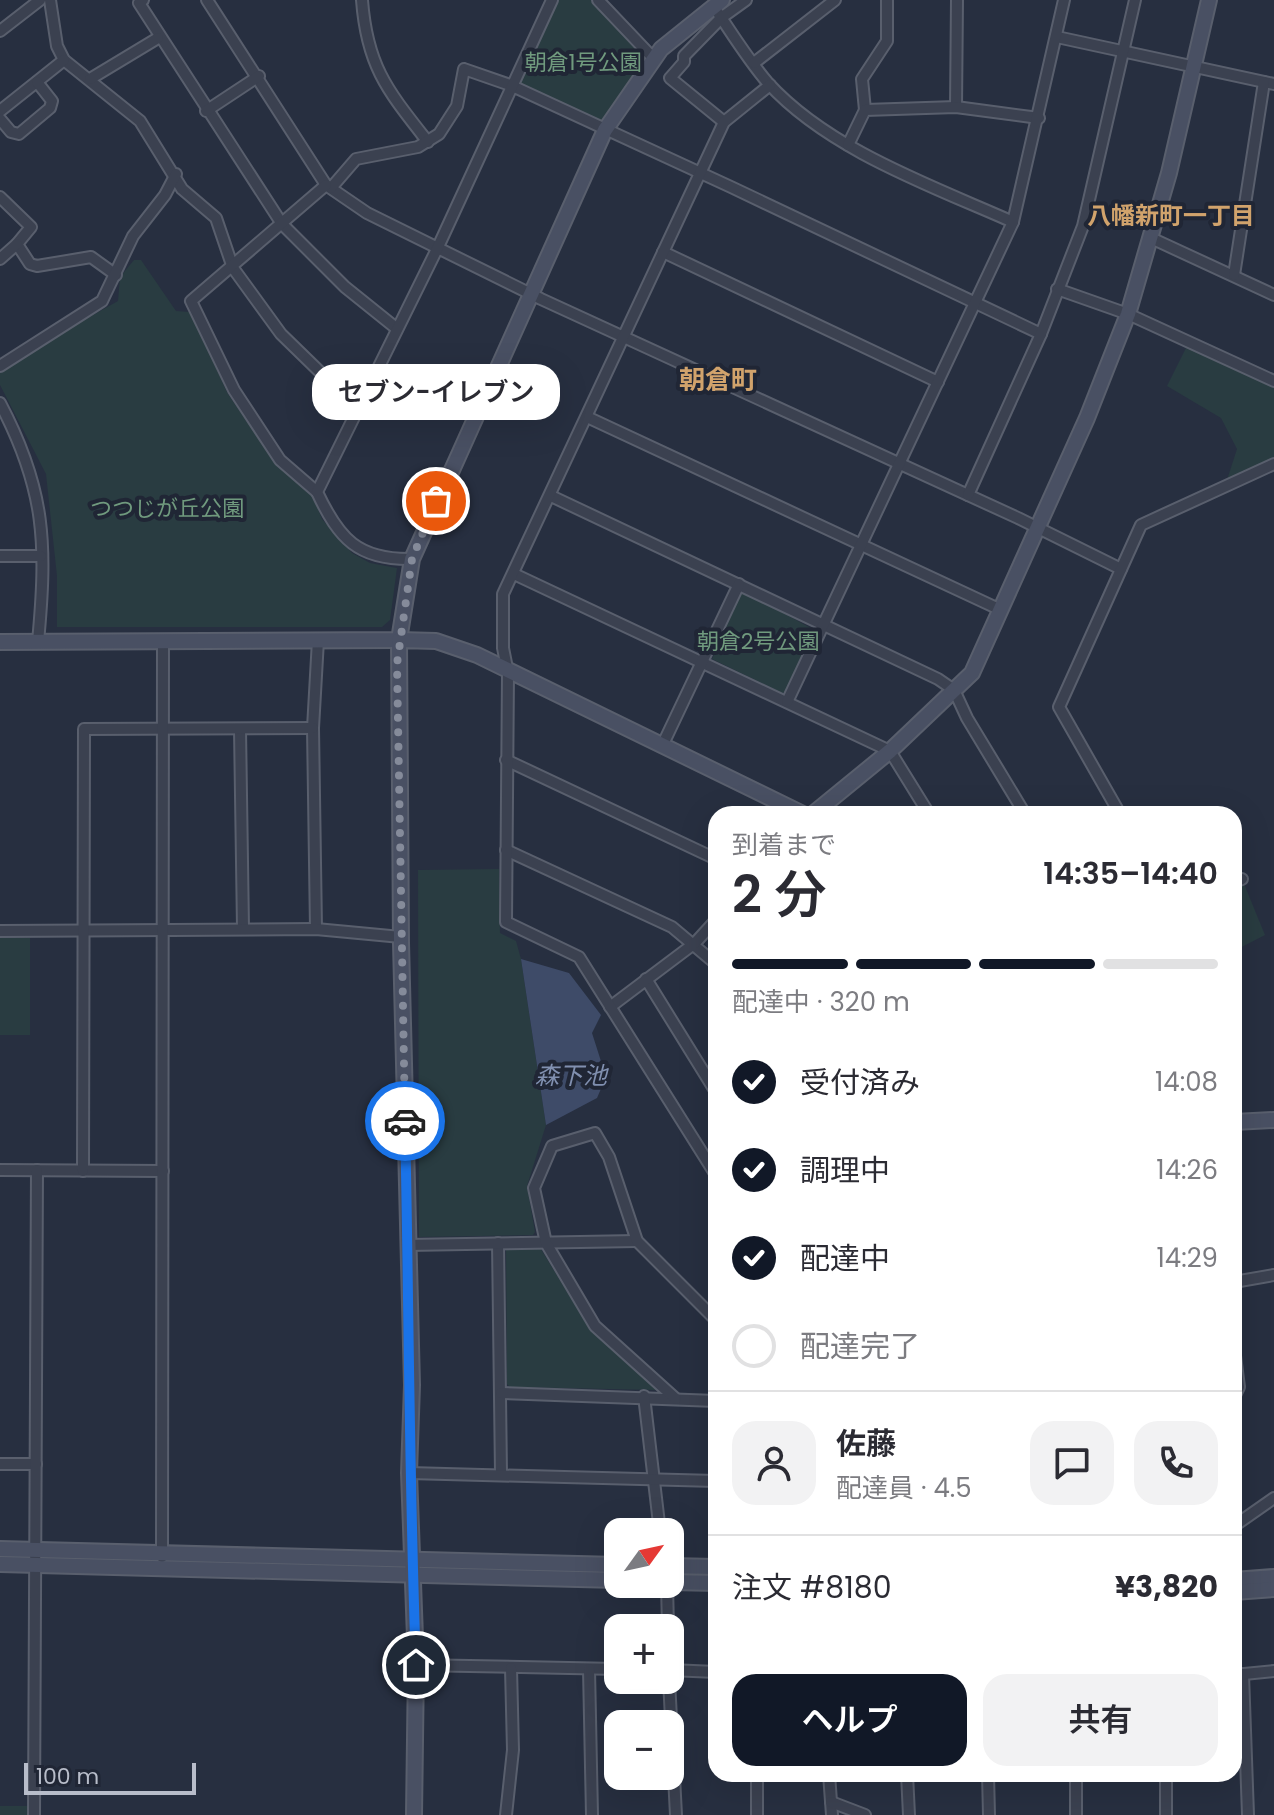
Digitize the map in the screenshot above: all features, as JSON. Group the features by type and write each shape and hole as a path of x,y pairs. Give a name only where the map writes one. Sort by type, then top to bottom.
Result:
{"street":[{"path":"15,0 27,9"},
{"path":"0,31 40,0"},
{"path":"50,0 57,46 64,60 90,79 103,95 140,121 176,174 182,189 209,210 222,227 233,268 281,334 358,409"},
{"path":"143,0 139,3 158,38 282,224 345,287 396,328"},
{"path":"207,0 328,186 367,213 1121,569"},
{"path":"362,0 364,33 380,78 428,142"},
{"path":"317,492 552,0"},
{"path":"598,0 654,59"},
{"path":"414,1815 416,1665 409,1473 412,1385 401,937 399,640 412,559 529,292 605,130 661,49 719,8 746,0"},
{"path":"754,63 835,0"},
{"path":"848,145 865,110 862,79 887,41 887,0"},
{"path":"956,107 957,0"},
{"path":"787,702 1013,222 1064,0"},
{"path":"968,495 1041,334 1083,226 1135,0"},
{"path":"823,806 890,751 972,673 1087,418 1128,314 1151,238 1209,0"},
{"path":"719,8 770,85 825,131 848,145 1013,222"},
{"path":"719,8 670,78 724,122"},
{"path":"1057,37 1269,83 1234,275"},
{"path":"90,79 158,38"},
{"path":"0,111 64,60"},
{"path":"412,559 384,560 360,550 334,524 317,492 280,460 234,390 191,301 356,159 428,142 442,131 457,106 464,69 510,85 1041,334"},
{"path":"206,111 259,76"},
{"path":"0,119 11,132 19,134 50,108 52,101 37,82"},
{"path":"708,1162 579,957 506,922 508,673 503,648 503,594 724,122 770,85"},
{"path":"865,110 956,107 1039,118"},
{"path":"0,366 102,301 133,236 165,195 176,174"},
{"path":"0,197 31,227 0,259"},
{"path":"1151,238 1274,295"},
{"path":"17,244 30,264 37,266 91,257 116,275"},
{"path":"663,252 938,382"},
{"path":"1057,289 1128,314 1274,381"},
{"path":"0,403 23,447 34,477 42,515 38,642"},
{"path":"587,417 1001,610"},
{"path":"1115,806 1059,707 1141,525 1274,464"},
{"path":"551,496 826,624 954,690 967,718 1020,806"},
{"path":"0,556 41,556"},
{"path":"514,574 890,751 924,806"},
{"path":"663,744 739,584"},
{"path":"316,929 313,728 318,640"},
{"path":"162,1560 163,641"},
{"path":"0,642 436,641 477,655 508,673 663,744 787,806"},
{"path":"83,1171 84,729 313,728"},
{"path":"240,729 243,928"},
{"path":"506,760 708,855"},
{"path":"506,850 672,927 708,956"},
{"path":"0,931 316,929 401,937"},
{"path":"610,1007 695,943 708,929"},
{"path":"646,979 708,1079"},
{"path":"1242,1122 1274,1120"},
{"path":"676,1399 595,1326 546,1243 534,1188 552,1146 595,1133 609,1157 637,1241 708,1312"},
{"path":"0,1170 163,1171"},
{"path":"34,1815 37,1170"},
{"path":"407,1245 637,1241"},
{"path":"498,1243 501,1473"},
{"path":"1242,1281 1274,1275"},
{"path":"501,1393 708,1401"},
{"path":"644,1396 658,1518"},
{"path":"0,1464 36,1464"},
{"path":"409,1473 708,1481"},
{"path":"1242,1520 1274,1498"},
{"path":"0,1549 35,1557 413,1566 604,1565"},
{"path":"0,1564 35,1557"},
{"path":"413,1566 604,1579"},
{"path":"684,1566 708,1567"},
{"path":"1242,1579 1274,1577"},
{"path":"684,1583 708,1583"},
{"path":"1242,1591 1274,1589"},
{"path":"416,1665 604,1669"},
{"path":"506,1815 513,1750 511,1668"},
{"path":"589,1669 592,1815"},
{"path":"684,1671 708,1672"},
{"path":"1242,1674 1274,1671"},
{"path":"670,1694 676,1815"},
{"path":"1242,1730 1248,1815"},
{"path":"757,1782 757,1815"},
{"path":"830,1782 832,1815"},
{"path":"907,1782 909,1815"},
{"path":"988,1782 989,1815"},
{"path":"1076,1782 1076,1815"},
{"path":"1166,1782 1166,1815"},
{"path":"831,1802 865,1815"}],"green space":[{"name":"朝倉1号公園","path":"552,0 598,0 654,59 605,130 510,85"},
{"name":"つつじが丘公園","path":"134,260 141,260 176,311 190,312 228,394 276,464 313,496 322,519 352,553 370,563 397,568 390,620 382,627 57,627 57,576 46,474 0,385 0,373 43,343 118,301 120,277"},
{"path":"1189,342 1274,381 1274,464 1225,486 1237,449 1221,418 1167,386"},
{"name":"朝倉2号公園","path":"742,590 814,630 786,692 782,693 712,659"},
{"path":"499,869 500,933 516,941 521,959 546,1125 527,1186 535,1232 533,1235 419,1237 418,870"},
{"path":"1242,879 1265,935 1242,947"},
{"path":"0,938 30,938 30,1035 0,1035"},
{"path":"539,1246 590,1329 657,1390 510,1387 507,1384 506,1248"},
{"path":"0,1806 34,1806 34,1815 0,1815"}],"water":[{"name":"森下池","path":"521,959 569,973 601,1015 592,1033 606,1077 597,1098 546,1125"}],"way so far":[{"path":"405,1121 397,664 412,559 436,501"}],"place":[{"name":"セブン-イレブン","path":"436,501"}],"district":[{"name":"八幡新町一丁目","path":"1171,216"},
{"name":"朝倉町","path":"718,380"}],"route":[{"path":"405,1121 412,1385 409,1473 416,1665"}]}
